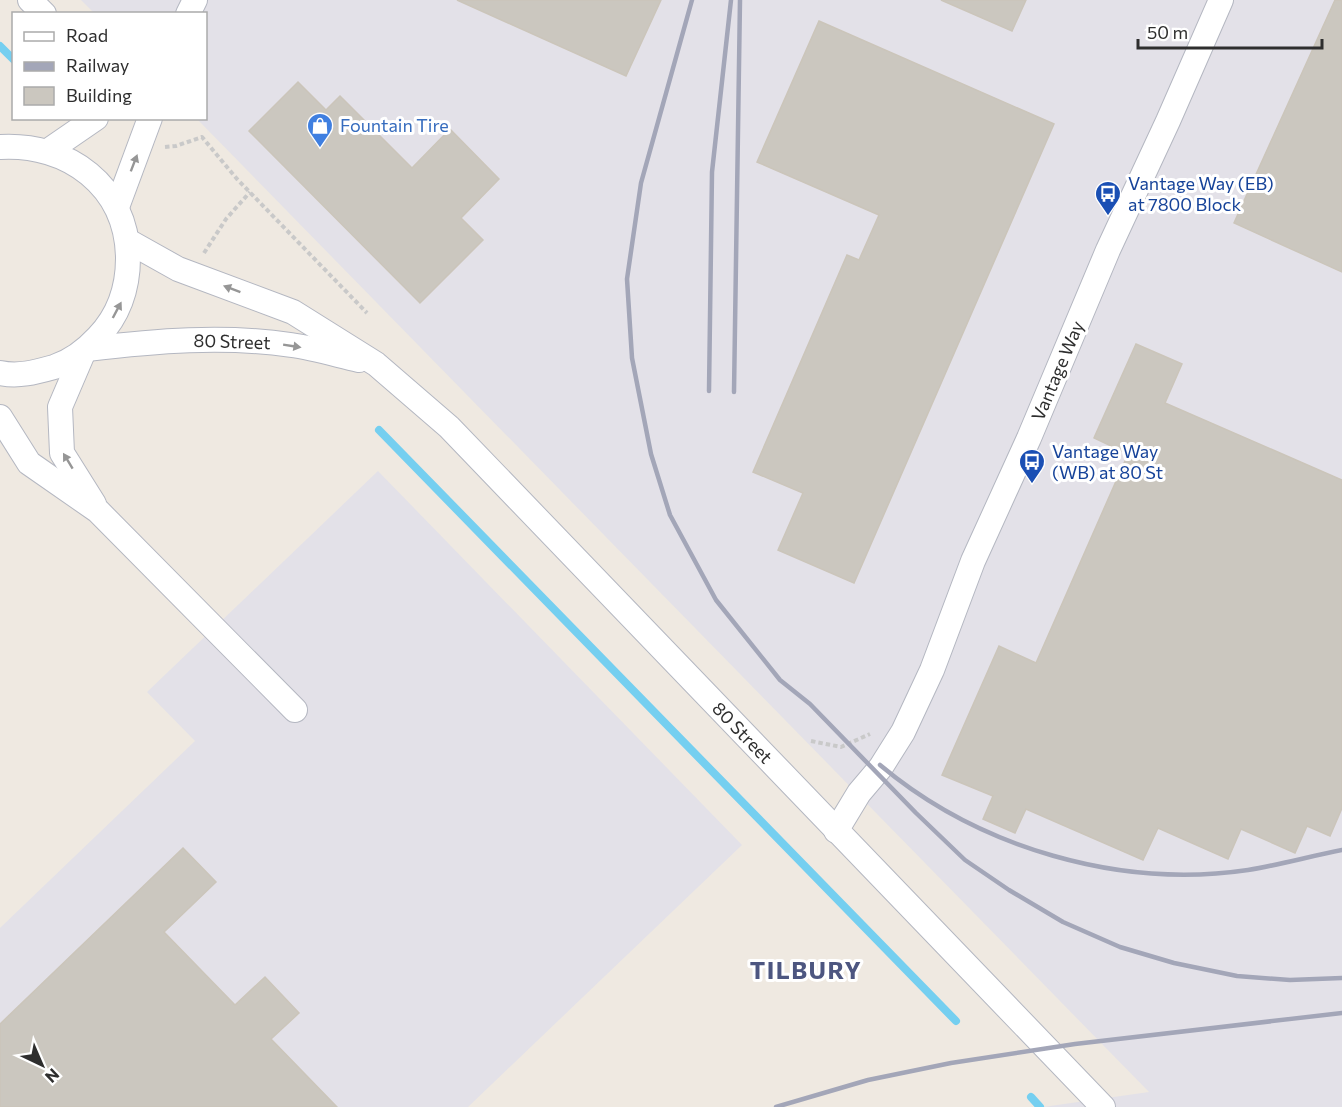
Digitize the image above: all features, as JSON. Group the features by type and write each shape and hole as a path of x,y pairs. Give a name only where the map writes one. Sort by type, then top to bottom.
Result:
{"street":[{"path":"30,0 42,12"},
{"name":"Vantage Way","path":"836,831 859,793 881,767 908,722 932,670 973,561 1029,438 1108,250 1221,0"},
{"path":"48,151 93,120"},
{"path":"117,207 149,120"},
{"path":"0,373 33,373 64,363 85,350 108,326 122,300 128,274 128,241 117,207 100,184 77,164 48,151 6,143"},
{"name":"80 Street","path":"128,241 178,269 293,312 376,364 449,427 1102,1107"},
{"name":"80 Street","path":"85,350 161,341 233,339 292,345 376,364"},
{"path":"85,350 60,407 62,453 98,511"},
{"path":"0,417 29,464 98,511 296,710"}],"path":[{"path":"162,146 176,146 202,137 250,192 366,313"},
{"path":"202,256 226,219 250,192"},
{"path":"811,741 842,747 870,734"}],"shaded area":[{"path":"81,0 1342,0 1342,1107 1043,1107 1149,1092 198,120 207,120 207,12 93,12"},
{"path":"378,471 742,845 468,1107 0,1107 0,928 195,741 147,692"}],"building":[{"path":"457,0 661,0 626,76"},
{"path":"941,0 1026,0 1012,31"},
{"path":"1335,0 1342,0 1342,272 1234,223"},
{"path":"819,21 1054,124 854,583 778,550 803,493 753,472 847,255 859,260 879,215 757,162"},
{"path":"298,82 326,110 340,96 412,168 450,129 499,179 461,218 483,240 420,303 249,131"},
{"path":"1136,344 1182,364 1165,403 1342,480 1342,808 1330,836 1307,826 1295,853 1241,829 1228,859 1158,828 1143,860 1026,809 1015,833 983,819 993,796 942,775 999,646 1036,663 1128,454 1094,438"},
{"path":"183,848 216,882 164,932 235,1005 265,977 299,1013 271,1039 337,1107 0,1107 0,1024"}],"waterway":[{"path":"0,46 12,58"},
{"path":"379,430 956,1021"},
{"path":"1031,1097 1040,1107"}],"railway":[{"path":"692,0 641,183 627,279 632,358 651,454 670,515 716,600 780,680 810,704 965,860 1009,890 1063,922 1120,947 1174,963 1237,976 1290,980 1342,978"},
{"path":"709,391 712,172 731,0"},
{"path":"734,392 740,0"},
{"path":"880,765 919,794 961,819 1006,840 1053,856 1101,867 1150,873 1199,874 1248,870 1342,850"},
{"path":"776,1107 868,1080 951,1063 1075,1044 1342,1013"}],"place":[{"name":"Fountain Tire","path":"320,149"},
{"name":"Vantage Way (EB) at 7800 Block","path":"1108,217"},
{"name":"Vantage Way (WB) at 80 St","path":"1032,485"}],"district":[{"name":"TILBURY","path":"806,971"}]}
